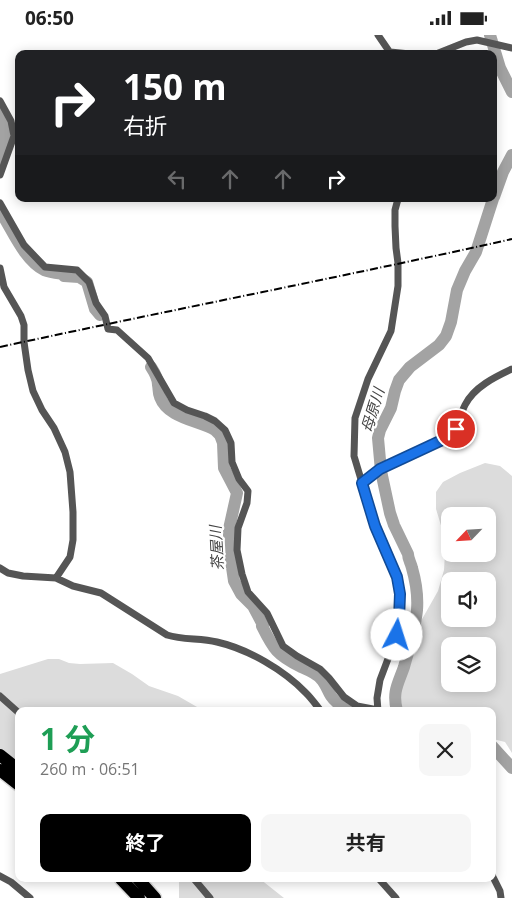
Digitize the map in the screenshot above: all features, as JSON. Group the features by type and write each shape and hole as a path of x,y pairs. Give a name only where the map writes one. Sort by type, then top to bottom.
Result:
{"highway":[{"path":"0,755 15,767"},
{"path":"0,770 15,782"},
{"path":"124,882 140,898"},
{"path":"141,882 155,898"}],"street":[{"path":"378,35 388,50"},
{"path":"446,50 477,40 512,47"},
{"path":"0,101 11,121 14,136 0,175"},
{"path":"378,707 380,680 397,635 400,594 397,577 375,526 354,456 354,418 368,379 391,331 398,286 395,226 397,202"},
{"path":"0,203 24,245 45,267 77,270 89,282 96,303 105,316 108,329 117,330 148,358 174,403 187,411 215,421 225,430 231,443 232,462 239,479 248,491 247,503 238,528 237,551 248,592 267,613 283,646 320,669 344,697 361,707"},
{"path":"0,267 4,287 21,315 24,325 24,342 28,370 34,391 65,452 70,473 73,512 70,557 56,578"},
{"path":"362,483 380,469 453,435 466,402 488,381 512,369"},
{"path":"0,568 8,573 23,576 56,578 73,586 101,593 167,635 216,642 236,648 258,658 292,681 306,693 318,707"},
{"path":"0,696 15,709"},
{"path":"0,876 11,882 30,898"},
{"path":"197,882 210,898"},
{"path":"382,882 396,898"},
{"path":"496,882 501,898"}],"shaded area":[{"path":"485,463 500,466 512,476 512,753 505,742 496,740 496,707 399,707 397,686 409,642 438,591 441,580 441,627 496,627 496,572 443,572 444,563 496,563 496,507 441,507 441,525 436,509 436,492 443,482"},
{"path":"48,659 59,659 69,663 80,664 113,663 149,686 178,696 197,707 15,707 15,788 0,777 0,674"},
{"path":"179,882 264,882 284,898 179,898"}],"waterway":[{"name":"母原川","path":"490,35 495,50"},
{"name":"母原川","path":"497,58 512,92"},
{"name":"茶屋川","path":"0,114 3,120 5,138 0,162"},
{"name":"母原川","path":"497,189 512,155"},
{"name":"母原川","path":"396,707 395,693 413,632 417,610 417,595 412,566 390,513 381,471 378,438 391,408 399,380 410,367 439,345 446,336 451,322 457,290 476,252 492,202"},
{"name":"茶屋川","path":"0,211 24,252 37,265 44,270 63,274 64,276 79,277 87,282 95,309 100,315"},
{"name":"茶屋川","path":"151,367 157,378 160,397 169,410 215,430 220,435 223,443 224,468 237,493 229,529 229,547 234,581 241,594 253,606 266,634 277,651 286,659 319,677 333,698 343,707"},
{"name":"母原川","path":"496,750 512,768"}],"railway":[{"path":"0,347 512,239"}],"route":[{"path":"397,635 400,594 397,577 375,526 362,483 380,469 453,435 456,429"}]}
